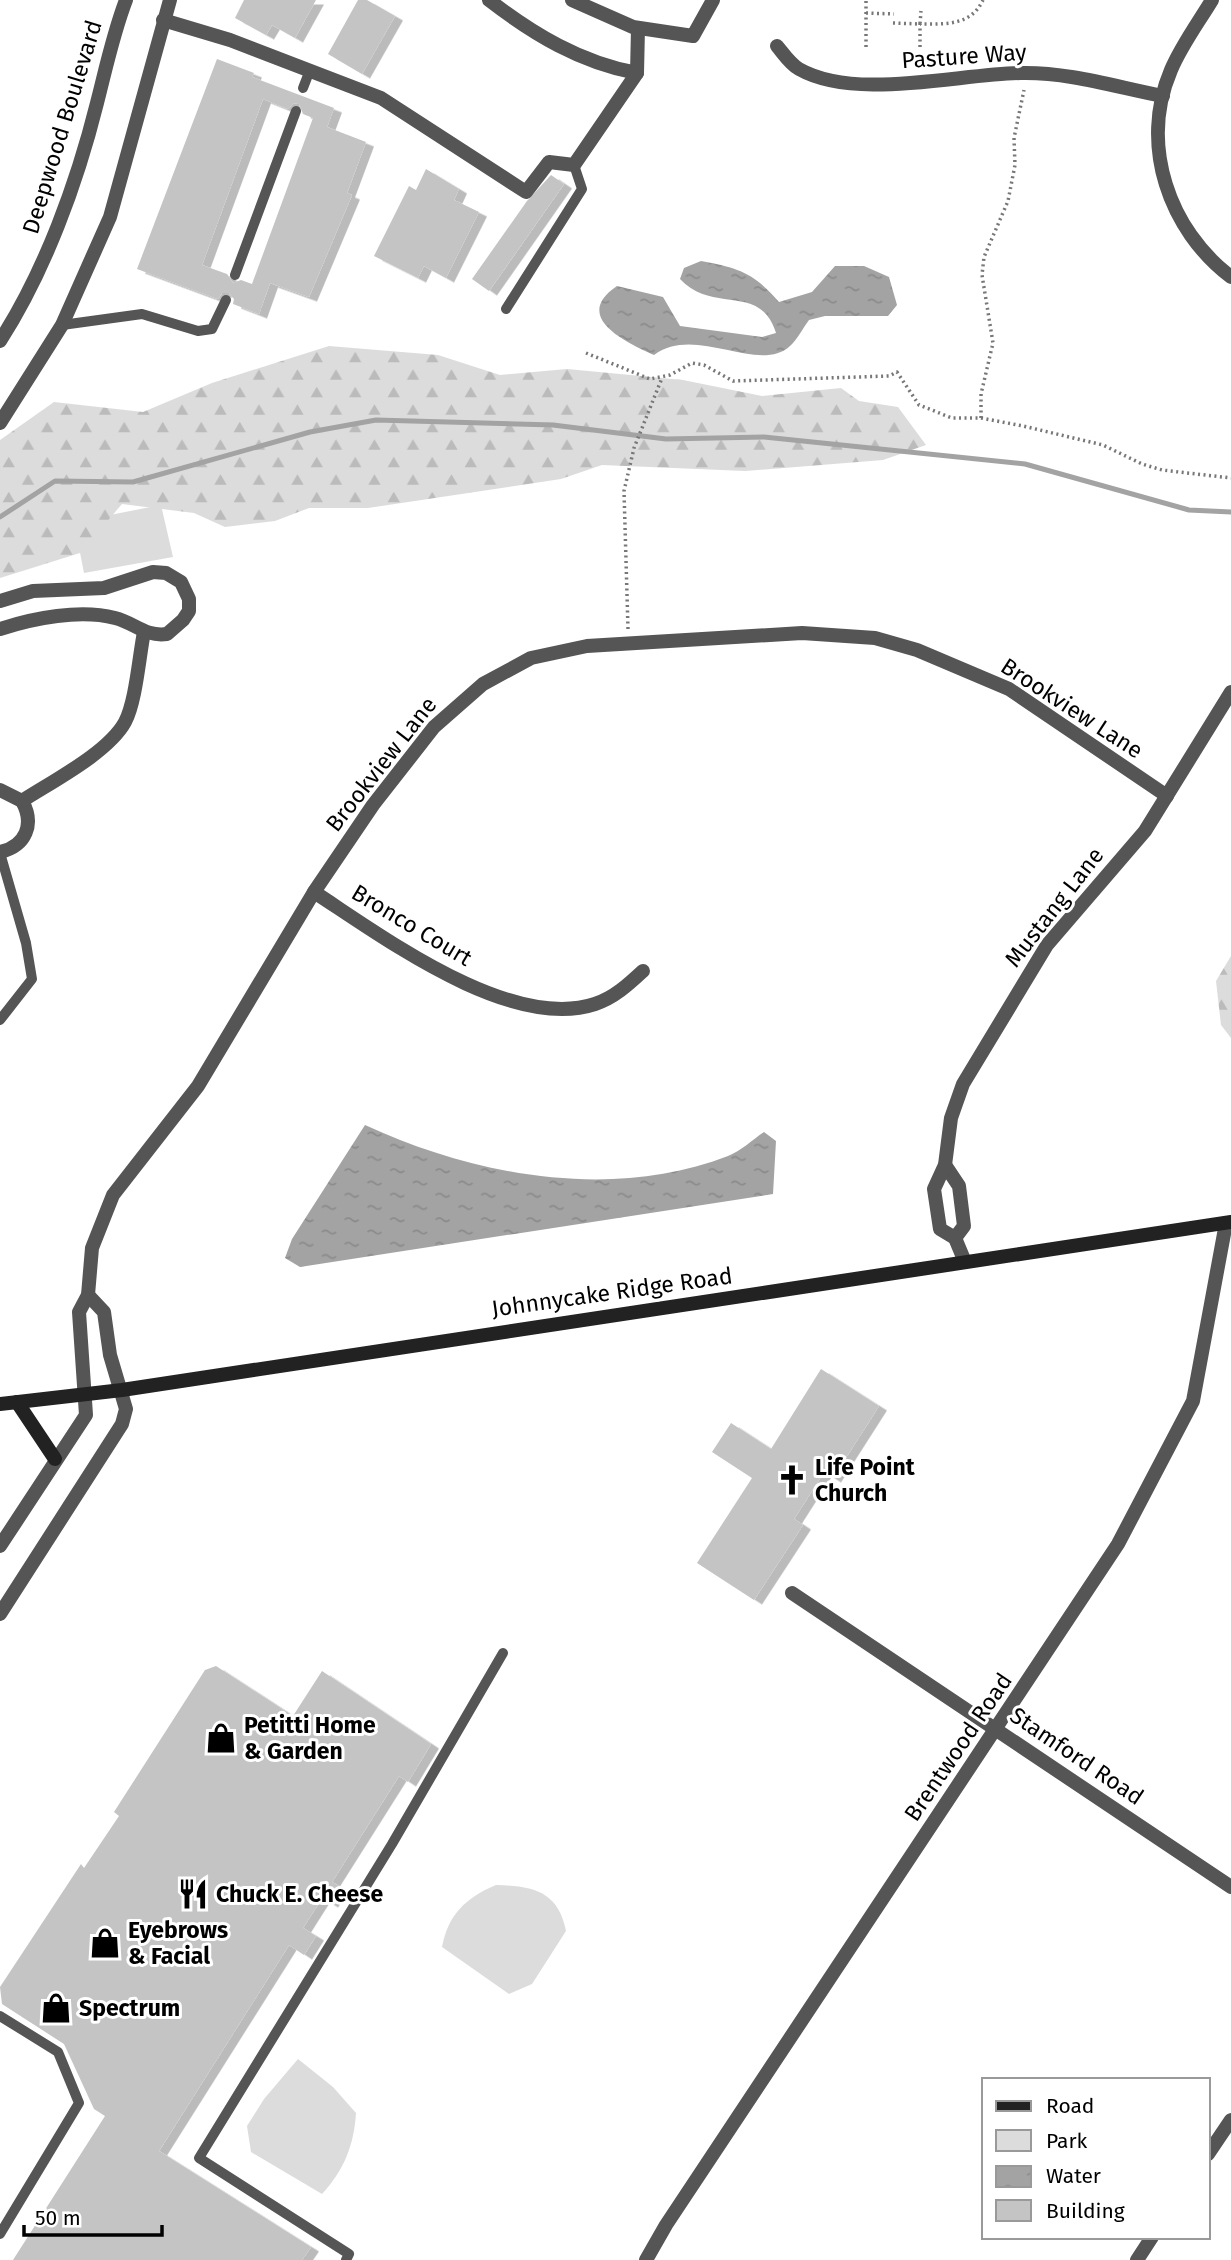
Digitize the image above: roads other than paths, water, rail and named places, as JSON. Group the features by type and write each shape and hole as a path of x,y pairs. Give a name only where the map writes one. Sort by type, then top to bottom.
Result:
{"main road":[{"name":"Johnnycake Ridge Road","path":"0,1404 122,1390 1229,1223"},
{"path":"16,1402 33,1423 55,1459"}],"street":[{"name":"Deepwood Boulevard","path":"0,341 18,312 53,237 97,106 113,34 126,0"},
{"path":"0,423 62,325 110,217 170,0"},
{"path":"489,0 564,50 637,73"},
{"path":"572,0 638,28 693,36 713,0"},
{"path":"1212,0 1171,70 1163,96 1159,149 1170,202 1202,252 1231,277"},
{"path":"163,20 310,70 381,98 526,192 549,162 574,165 637,73 638,28"},
{"name":"Pasture Way","path":"777,46 796,67 835,81 920,83 1027,73 1089,80 1163,96"},
{"path":"0,601 33,591 104,588 153,572 174,576 187,590 189,611 176,628 167,634 144,632 112,617 76,616 22,622 0,629"},
{"path":"22,801 85,759 112,738 125,722 144,632"},
{"name":"Brookview Lane","path":"0,1546 86,1415 79,1312 89,1295 92,1248 113,1195 198,1086 314,892 380,795 434,727 457,703 503,671 556,651 629,642 802,633 876,638 917,650 1009,689 1167,796"},
{"name":"Mustang Lane","path":"965,1262 955,1238 940,1229 934,1189 945,1166 951,1118 963,1084 1047,945 1145,831 1231,692"},
{"path":"0,790 22,801 27,810 28,829 18,845 0,853"},
{"name":"Bronco Court","path":"314,892 456,980 514,1001 570,1008 596,1004 612,997 643,971"},
{"path":"945,1166 959,1186 964,1226 955,1238"},
{"name":"Brentwood Road","path":"646,2260 666,2225 1118,1544 1194,1401 1229,1223"},
{"path":"0,1614 122,1424 125,1409 122,1390 110,1355 104,1312 89,1295"},
{"name":"Stamford Road","path":"792,1593 1231,1887"},
{"path":"1210,2151 1231,2120"},
{"path":"1136,2260 1151,2239"}],"lane":[{"path":"303,88 310,70"},
{"path":"235,275 296,111"},
{"path":"506,309 582,189 574,165"},
{"path":"62,325 142,314 198,331 212,329 226,300"},
{"path":"0,853 26,943 32,979 0,1020"},
{"path":"346,2260 349,2254 200,2158 392,1844 503,1653"},
{"path":"0,2016 58,2052 79,2103 0,2234"}],"water":[{"path":"701,261 745,273 762,284 779,302 812,292 835,266 864,266 889,277 897,305 888,316 825,316 809,320 790,346 777,353 761,355 688,345 671,347 654,355 618,336 601,318 599,308 604,297 617,286 663,297 680,326 762,337 776,333 769,318 759,308 693,290 680,279 684,268"},
{"path":"365,1125 452,1158 498,1169 591,1179 638,1177 684,1170 733,1154 764,1132 776,1141 773,1194 300,1267 285,1258 292,1239"}],"waterway":[{"path":"0,517 55,481 133,482 310,432 376,420 553,425 666,439 764,437 1025,464 1189,510 1231,512"}],"place":[{"name":"Life Point Church","path":"792,1480"},
{"name":"Petitti Home & Garden","path":"221,1738"},
{"name":"Chuck E. Cheese","path":"193,1894"},
{"name":"Eyebrows & Facial","path":"105,1943"},
{"name":"Spectrum","path":"56,2008"}]}
